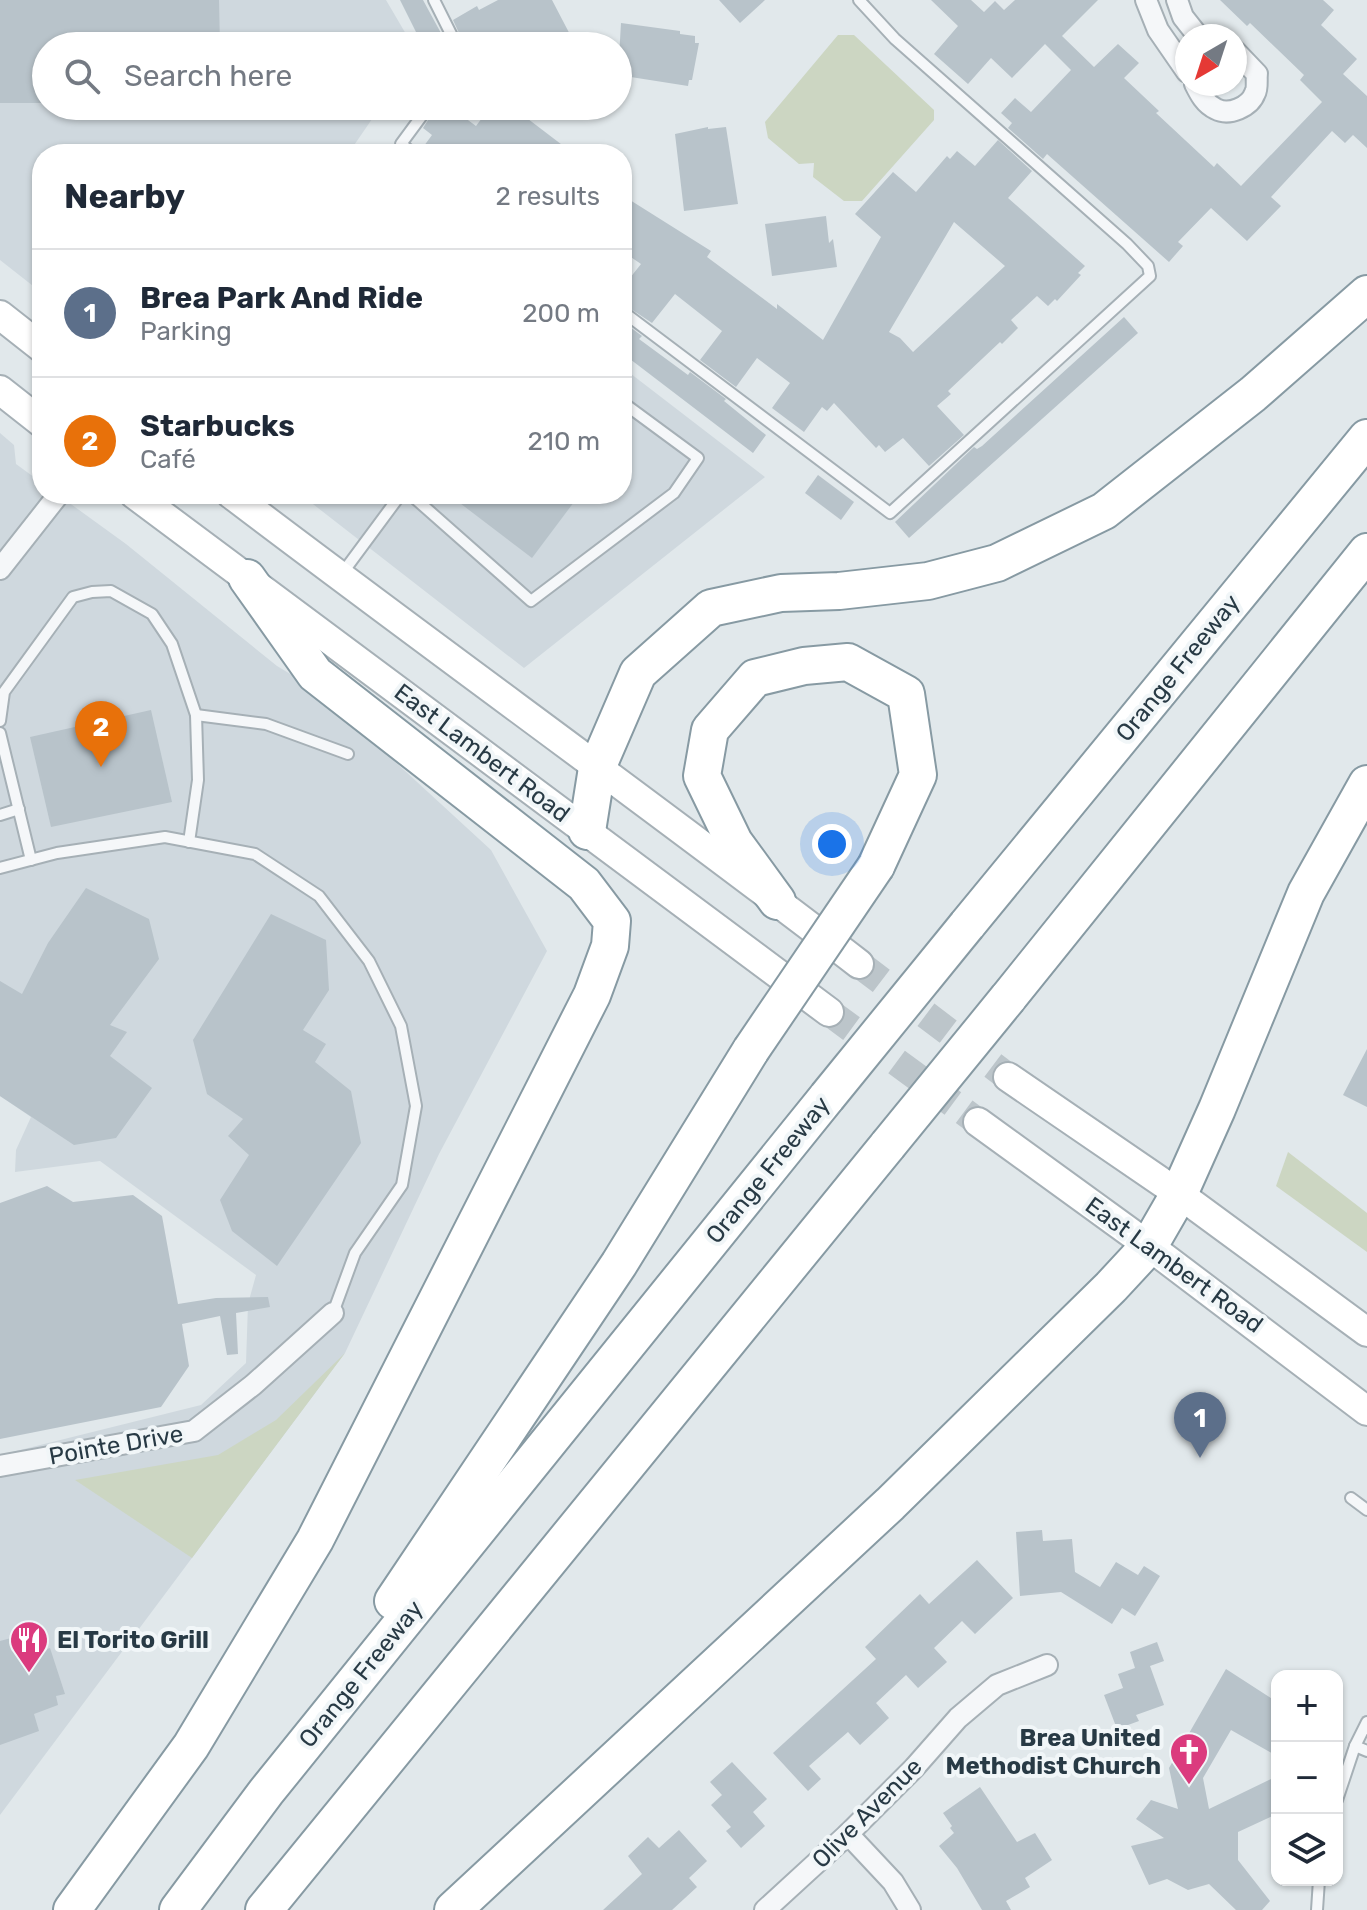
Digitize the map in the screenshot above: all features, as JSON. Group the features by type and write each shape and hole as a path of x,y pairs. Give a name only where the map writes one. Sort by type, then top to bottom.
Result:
{"highway":[{"path":"587,831 597,768 638,673 711,608 781,593 839,591 928,581 997,563 1104,511 1253,394 1367,294"},
{"name":"Orange Freeway","path":"178,1910 266,1792 827,1097 1367,438"},
{"path":"264,1910 1008,998 1367,552"},
{"path":"72,1910 191,1746 315,1540 592,995 610,946 612,921 584,884 315,674 247,578"},
{"path":"266,1792 619,1264 751,1050 876,866 918,775 906,694 848,662 804,666 755,678 710,730 702,776 734,842 777,901"},
{"path":"453,1910 890,1504 1149,1246 1179,1194 1217,1109 1306,893 1367,784"}],"main road":[{"path":"0,315 32,340"},
{"path":"0,390 32,415"},
{"name":"East Lambert Road","path":"147,504 829,1012"},
{"path":"244,504 683,829 859,964"},
{"path":"1008,1077 1179,1194 1367,1332"},
{"name":"East Lambert Road","path":"978,1122 1149,1246 1367,1411"}],"street":[{"path":"1146,0 1158,30 1175,55"},
{"path":"1177,0 1189,24"},
{"path":"1201,96 1218,110 1233,111 1247,105 1256,92 1257,74 1247,64"},
{"path":"0,569 51,504"},
{"name":"Pointe Drive","path":"0,1466 194,1431 253,1385 333,1313"},
{"name":"Olive Avenue","path":"765,1910 848,1834 914,1768 958,1718 997,1685 1047,1665"},
{"path":"848,1834 893,1882 910,1910"}],"lane":[{"path":"434,0 450,32"},
{"path":"632,319 890,513 1150,276 1148,266 1127,244 895,39 859,0"},
{"path":"401,144 419,120"},
{"path":"421,504 531,601 674,493 698,458 632,409"},
{"path":"340,576 394,504"},
{"path":"0,721 4,692 73,597 111,591 152,614 172,644 196,715 198,780 189,842"},
{"path":"196,715 266,724 348,754"},
{"path":"0,734 31,860"},
{"path":"0,815 19,809"},
{"path":"0,868 57,853 165,837 255,854 319,896 369,961 401,1026 416,1106 402,1185 355,1253 333,1313"},
{"path":"1351,1498 1367,1510"},
{"path":"1343,1782 1367,1722"},
{"path":"1355,1746 1367,1751"},
{"path":"1317,1910 1319,1886"}],"shaded area":[{"path":"0,0 386,0 405,32 32,32 32,120 371,120 355,144 32,144 32,285 0,260"},
{"path":"632,375 765,477 524,668 313,504 632,504"},
{"path":"0,433 14,445 16,464 32,476 32,504 71,504 126,544 277,666 317,690 491,850 547,951 439,1154 345,1353 0,1815 0,1455 201,1405 246,1363 248,1304 256,1275 100,1161 15,1172 16,1150 31,1117 0,1096"}],"green space":[{"path":"838,35 854,35 934,110 934,120 862,201 844,201 813,177 814,163 799,164 768,138 765,122"},
{"path":"1288,1152 1367,1213 1367,1252 1276,1186"},
{"path":"345,1353 192,1558 75,1480 218,1455 276,1420"}],"building":[{"path":"0,0 219,0 220,32 32,32 32,103 0,103"},
{"path":"400,0 423,0 440,32 416,32"},
{"path":"498,0 552,0 569,32 459,32 453,20 477,6 479,10"},
{"path":"719,0 765,0 740,23"},
{"path":"931,0 971,0 984,12 995,1 1004,10 1015,0 1098,0 1062,36 1094,67 1118,44 1139,63 1124,78 1214,167 1217,163 1241,186 1322,102 1300,80 1304,75 1250,23 1247,26 1220,0 1323,0 1334,10 1321,25 1357,59 1343,74 1367,96 1367,148 1353,135 1345,143 1332,131 1271,197 1281,206 1247,241 1211,208 1178,242 1183,246 1169,262 1047,154 1043,159 1008,128 1012,123 1001,113 1015,98 1031,112 1071,70 1045,44 1012,78 991,58 968,84 934,54 958,26"},
{"path":"621,23 695,36 695,43 699,43 688,86 632,77 632,32 620,32"},
{"path":"428,120 468,120 476,126 480,120 529,120 561,144 425,144 432,135 423,128"},
{"path":"708,127 726,127 738,204 684,211 675,134"},
{"path":"998,140 1032,171 1008,198 1085,266 1078,273 1081,275 1057,301 1055,299 1048,306 1037,296 1011,320 1018,328 948,391 951,394 937,406 964,435 929,466 903,438 885,452 879,445 876,448 834,403 827,411 822,407 804,432 772,408 790,383 757,358 736,387 700,360 722,331 675,294 652,323 632,310 632,275 641,264 632,258 632,201 711,251 707,257 777,309 777,304 823,340 881,237 855,214 893,172 916,192 947,156 950,159 957,151 975,166","holes":["954,222 1005,266 913,352 900,338 889,332"]},
{"path":"826,216 829,243 833,239 837,267 772,276 765,224"},
{"path":"1124,317 1138,333 909,538 895,522 974,447 982,446"},
{"path":"632,328 642,336 639,339 726,399 724,401 766,435 753,453 632,361"},
{"path":"818,475 854,502 841,520 805,493"},
{"path":"461,504 572,504 532,558"},
{"path":"151,710 172,802 51,827 30,737"},
{"path":"86,888 149,919 159,959 110,1025 127,1032 110,1056 152,1088 116,1138 74,1145 0,1096 0,981 22,994 48,943"},
{"path":"271,914 326,940 329,990 303,1030 326,1044 315,1062 351,1091 361,1143 277,1266 232,1231 220,1200 249,1155 228,1136 243,1119 207,1094 193,1040"},
{"path":"1367,1049 1367,1107 1343,1095"},
{"path":"47,1186 73,1202 133,1195 162,1216 178,1304 216,1298 268,1297 270,1307 236,1313 238,1354 227,1355 220,1316 182,1324 189,1366 161,1407 0,1439 0,1203"},
{"path":"1042,1530 1043,1541 1072,1539 1075,1572 1100,1587 1116,1562 1138,1575 1144,1566 1160,1576 1135,1616 1122,1608 1112,1624 1061,1592 1020,1596 1016,1532"},
{"path":"977,1560 1013,1598 975,1634 962,1621 934,1648 947,1662 918,1688 906,1675 876,1703 889,1718 860,1745 848,1732 809,1766 821,1779 808,1791 773,1753 876,1659 865,1647 920,1594 929,1604"},
{"name":"El Torito Grill","path":"22,1635 24,1643 29,1641 33,1654 50,1648 65,1694 56,1696 58,1705 34,1714 39,1731 0,1745 0,1641"},
{"path":"1157,1642 1164,1661 1150,1666 1164,1705 1136,1715 1139,1721 1117,1729 1104,1695 1123,1688 1118,1674 1135,1668 1130,1652"},
{"name":"Brea United Methodist Church","path":"1226,1669 1271,1698 1271,1753 1231,1730 1203,1778 1209,1809 1271,1779 1271,1817 1238,1832 1238,1860 1270,1901 1262,1910 1236,1910 1209,1884 1188,1890 1167,1879 1149,1885 1131,1846 1164,1838 1136,1819 1151,1800 1178,1809 1169,1768"},
{"path":"732,1762 767,1799 753,1812 765,1826 741,1848 726,1831 731,1827 711,1805 722,1795 710,1782"},
{"path":"980,1787 1017,1842 1035,1833 1052,1860 1025,1878 1030,1887 1006,1901 1011,1910 982,1910 957,1868 939,1846 954,1833 943,1813"},
{"path":"679,1830 707,1861 689,1878 697,1887 672,1910 603,1910 642,1874 628,1856 648,1837 659,1848"}],"tunnel":[{"path":"859,964 1008,1077"},
{"path":"829,1012 978,1122"}],"place":[{"name":"Starbucks","path":"101,767"},
{"name":"Brea Park And Ride","path":"1200,1458"},
{"name":"El Torito Grill","path":"29,1674"},
{"name":"Brea United Methodist Church","path":"1189,1786"}]}
